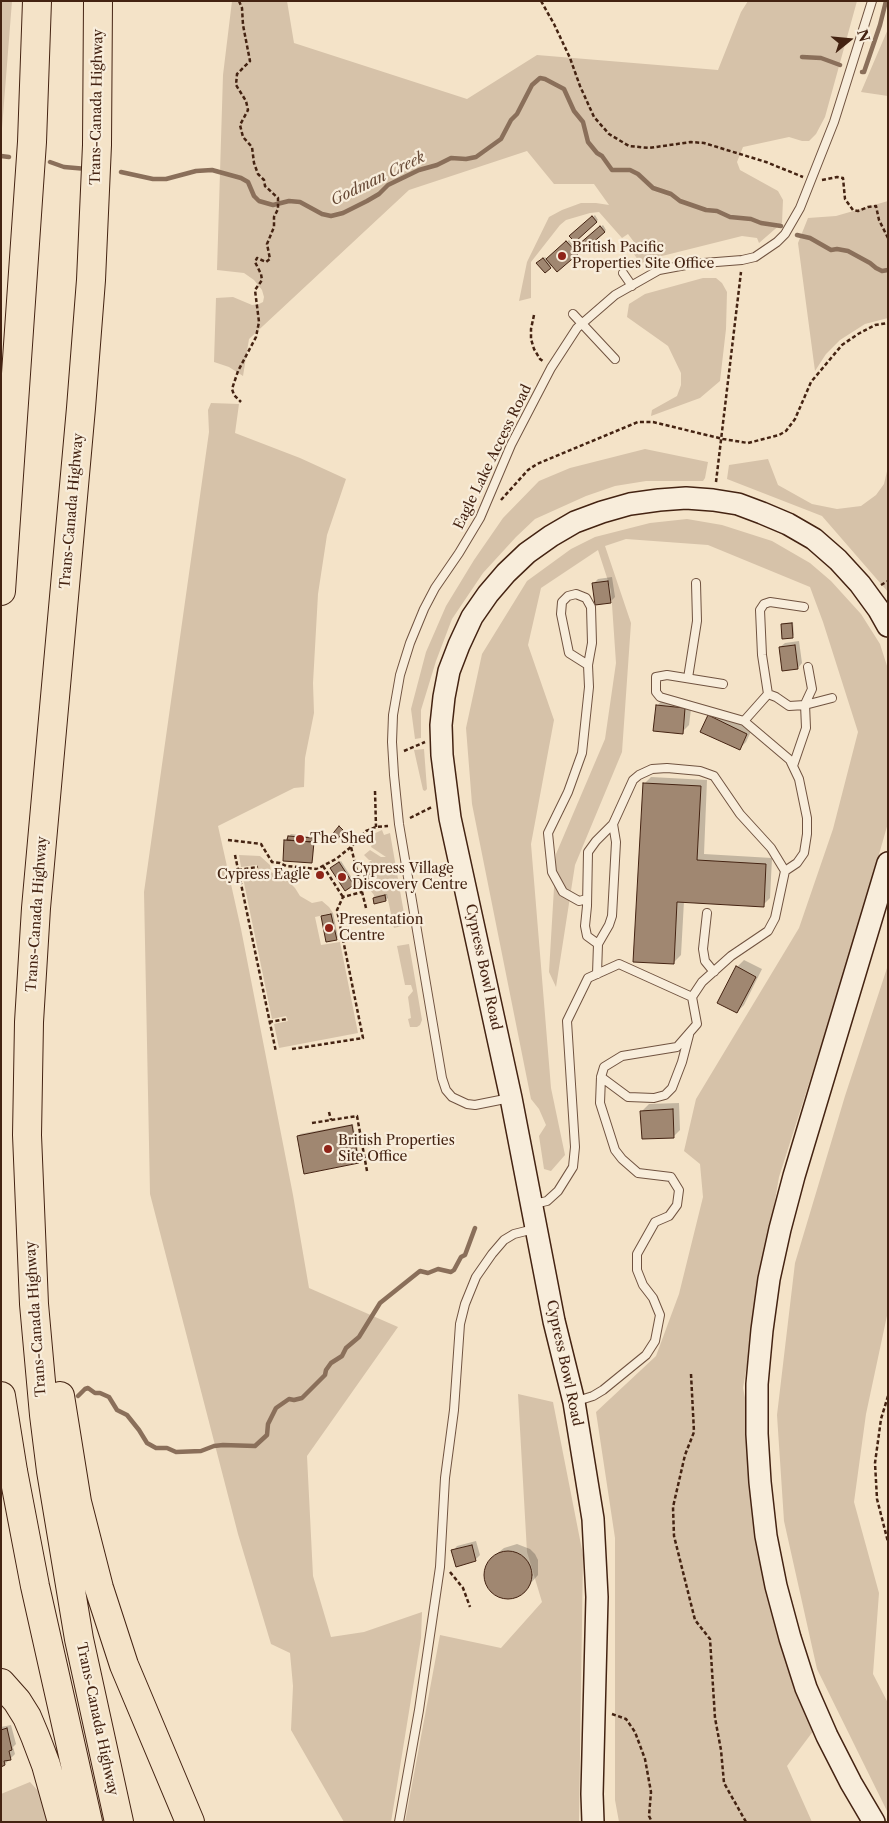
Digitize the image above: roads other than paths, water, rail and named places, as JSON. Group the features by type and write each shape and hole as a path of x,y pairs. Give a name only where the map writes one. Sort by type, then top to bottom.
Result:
{"highway":[{"path":"1,591 32,142 37,1"},
{"name":"Trans-Canada Highway","path":"98,1 97,145 91,280 36,908 27,1082 30,1245 45,1424 70,1591 119,1822"},
{"path":"27,1082 54,1346 77,1502 99,1588 121,1657 190,1822"},
{"path":"1,1396 28,1549 88,1822"},
{"path":"1,1683 17,1701 30,1723 46,1765 62,1822"}],"street":[{"name":"Cypress Bowl Road","path":"593,1822 597,1597 596,1557 591,1502 574,1402 554,1321 511,1098 448,804 442,755 441,725 444,697 450,671 472,617 506,573 527,553 550,536 575,522 630,504 659,500 686,498 738,504 788,524 814,539 838,560 860,584 888,626"},
{"path":"874,1822 827,1736 806,1688 776,1586 766,1536 759,1473 757,1384 769,1279 780,1229 794,1176 888,863"}],"lane":[{"name":"Eagle Lake Access Road","path":"511,1098 482,1104 467,1104 452,1096 446,1090 442,1078 399,824 393,750 393,715 400,675 410,643 435,588 460,553 480,518 511,445 551,368 577,328 615,295 659,270 755,257 785,234 800,208 834,122 872,1"},
{"path":"623,273 632,286"},
{"path":"573,314 615,359"},
{"path":"688,678 696,621 696,583"},
{"path":"588,665 568,653 561,614 562,602 568,596 576,594 586,598 592,607 592,643 588,665 589,687 582,752 568,792 548,833 552,872 563,892 579,901 588,899"},
{"path":"768,694 762,656 760,610 764,604 770,602 804,607"},
{"path":"793,766 806,728 805,706 812,689 808,667"},
{"path":"723,684 667,675 656,677 656,692 660,697 744,721 790,760 799,779 807,818 807,834 804,853 797,863 785,871"},
{"path":"744,721 768,694"},
{"path":"768,694 790,706 805,706 832,698"},
{"path":"574,1402 593,1396 603,1390 646,1356 655,1340 660,1315 637,1270 637,1254 655,1222 669,1216 677,1205 679,1190 671,1177 638,1173 614,1150 600,1103 601,1077 604,1067 622,1056 677,1047 697,1024 692,997 702,982 731,956 768,931 776,918 785,871 771,848 740,814 714,776 700,771 668,768 652,769 638,775 634,780 613,824 588,852 588,899 585,926 587,936 598,944"},
{"path":"597,974 598,944 612,916 616,842 613,824"},
{"path":"707,913 703,949 705,962 714,972"},
{"path":"531,1205 547,1201 558,1191 573,1167 574,1147 567,1021 588,978 619,964 692,997"},
{"path":"601,1077 628,1097 654,1098 665,1095 672,1088 682,1062 689,1033"},
{"path":"399,1822 419,1710 440,1567 445,1478 454,1410 460,1324 465,1304 476,1277 492,1254 504,1240 514,1234 536,1228"}],"waterway":[{"name":"Godman Creek","path":"862,72 864,72 880,25 886,1"},
{"name":"Godman Creek","path":"802,57 821,58 840,65"},
{"name":"Godman Creek","path":"121,172 153,179 166,179 196,171 212,170 241,178 248,182 254,196 259,201 273,205 289,201 300,202 322,214 331,216 343,213 367,201 379,194 388,185 419,170 437,165 451,158 466,159 476,157 501,139 532,85 540,78 564,89 574,111 583,122 588,142 602,156 612,170 630,170 638,174 653,188 671,194 680,201 706,210 717,211 730,217 751,219 761,223 781,226"},
{"name":"Godman Creek","path":"1,156 9,157"},
{"name":"Godman Creek","path":"50,162 64,167 87,169"},
{"path":"797,235 810,238 831,250 848,251 882,271 888,270"},
{"path":"78,1396 88,1388 95,1393 109,1397 117,1410 127,1415 147,1443 156,1448 167,1448 176,1452 201,1451 223,1445 255,1446 267,1435 268,1424 276,1408 289,1399 302,1398 325,1375 331,1363 342,1356 346,1348 359,1337 380,1303 420,1271 428,1273 438,1269 451,1272 454,1270 461,1257 465,1255 475,1228"}],"place":[{"name":"British Pacific Properties Site Office","path":"562,256"},
{"name":"The Shed","path":"300,839"},
{"name":"Cypress Eagle","path":"320,875"},
{"name":"Cypress Village Discovery Centre","path":"342,877"},
{"name":"Presentation Centre","path":"329,928"},
{"name":"British Properties Site Office","path":"328,1149"}]}
